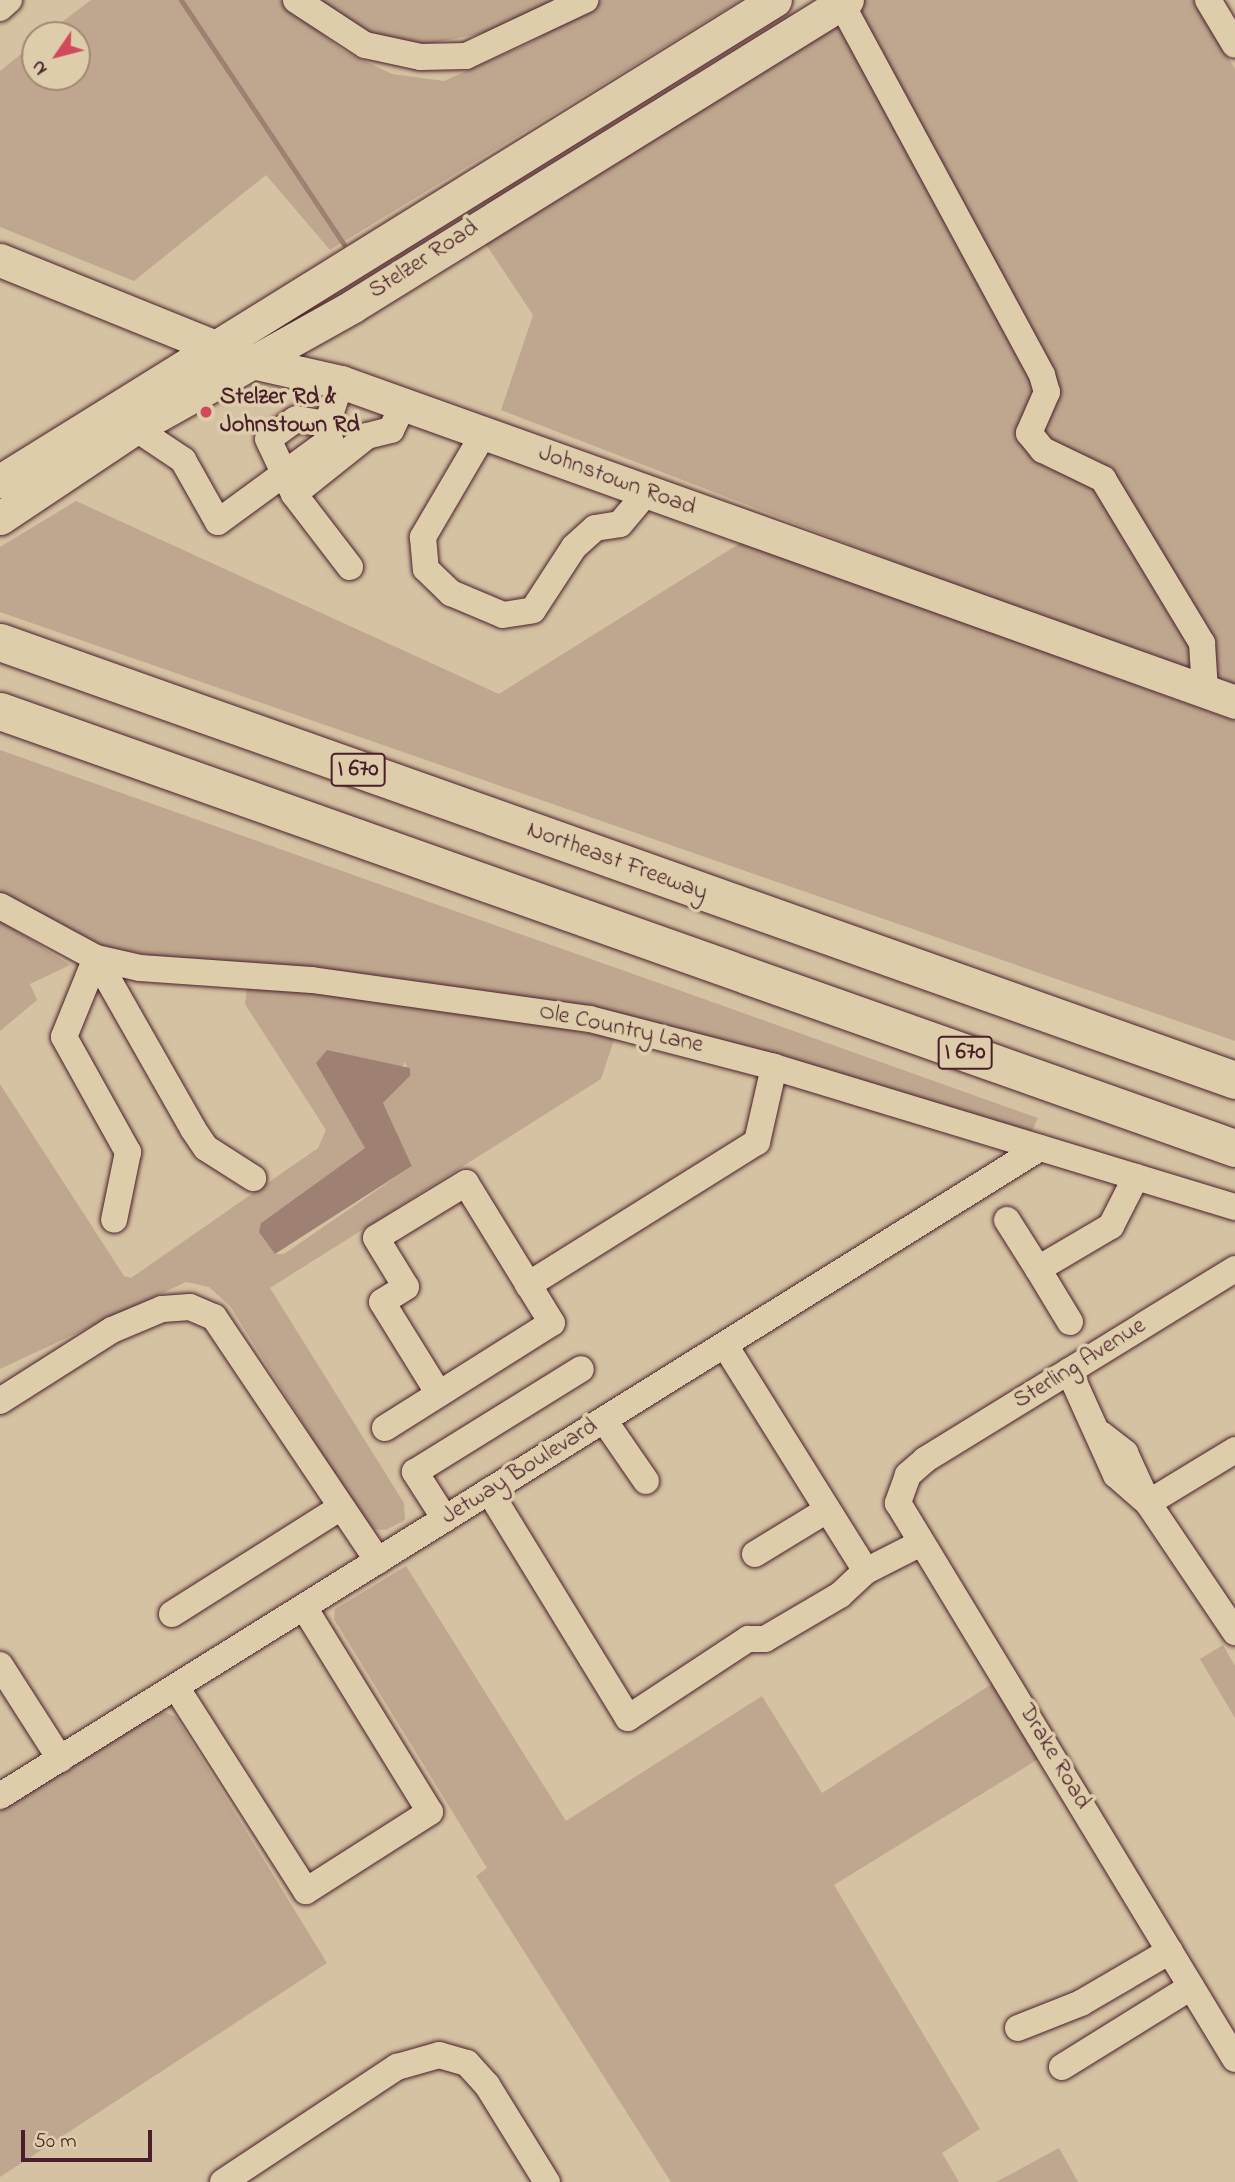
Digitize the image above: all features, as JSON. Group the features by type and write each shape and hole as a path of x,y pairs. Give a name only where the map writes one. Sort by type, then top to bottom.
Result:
{"highway":[{"name":"Northeast Freeway","path":"0,642 1235,1080"},
{"name":"I 670","path":"0,711 1235,1148"}],"main road":[{"name":"Stelzer Road","path":"0,481 775,0"},
{"name":"Stelzer Road","path":"0,518 135,428 252,362 844,2"},
{"name":"Johnstown Road","path":"0,260 219,344 252,362 341,382 1220,697"}],"street":[{"path":"0,8 9,0"},
{"path":"296,0 365,45 421,57 466,56 585,0"},
{"path":"1208,0 1232,34"},
{"path":"844,2 1041,374 1047,392 1029,433 1044,450 1103,479 1202,643 1220,697"},
{"path":"291,484 330,440 327,424 341,382"},
{"path":"135,428 183,460 218,522 291,484 368,436 391,430 403,405"},
{"path":"327,424 296,419 268,439 291,484 350,567"},
{"path":"484,433 423,537 426,569 451,593 503,615 533,610 574,547 594,528 620,524 647,492"},
{"name":"Ole Country Lane","path":"0,906 96,958 462,997 590,1019 774,1067 1235,1207"},
{"path":"96,958 206,1148 253,1178"},
{"path":"96,958 64,1037 128,1152 114,1220"},
{"path":"528,1285 757,1142 774,1067"},
{"name":"Jetway Boulevard","path":"0,1796 1041,1148"},
{"path":"1038,1269 1111,1226 1136,1177"},
{"path":"385,1428 552,1323 466,1183 376,1238 406,1287 382,1302 439,1394"},
{"path":"1007,1220 1070,1322"},
{"name":"Sterling Avenue","path":"925,1460 1235,1269"},
{"path":"0,1401 112,1330 162,1310 190,1307 214,1317 378,1561"},
{"path":"725,1345 866,1572"},
{"path":"445,1519 415,1472 582,1369"},
{"path":"1069,1371 1101,1434 1125,1453 1148,1503 1235,1632"},
{"path":"604,1420 646,1481"},
{"path":"1148,1503 1235,1450"},
{"name":"Drake Road","path":"925,1460 908,1475 898,1503 919,1545 1235,2059"},
{"path":"489,1491 628,1718 748,1639 765,1639 840,1595 866,1572 919,1545"},
{"path":"172,1614 341,1507"},
{"path":"755,1554 827,1510"},
{"path":"176,1687 306,1891 430,1812 304,1607"},
{"path":"0,1665 60,1759"},
{"path":"1018,2028 1082,2003 1170,1951"},
{"path":"1062,2067 1191,1987"},
{"path":"223,2182 397,2067 439,2055 467,2063 487,2085 547,2182"}],"shaded area":[{"path":"91,0 280,0 342,50 392,74 444,81 532,42 602,0 741,0 330,250 266,175 134,281 0,227 0,71 21,54 21,91 91,91 91,21 63,21"},
{"path":"314,0 564,0 505,29 423,45 357,29"},
{"path":"862,0 1194,0 1235,69 1235,693 501,410 533,315 483,240"},
{"path":"76,501 499,694 742,542 1235,721 1235,1041 0,612 0,547"},
{"path":"0,750 1038,1118 1030,1135 790,1062 95,946 0,894"},
{"path":"0,920 70,965 30,984 37,1000 0,1031"},
{"path":"247,988 377,999 615,1037 601,1079 270,1288 404,1503 405,1520 386,1530 369,1529 230,1306 209,1287 186,1282 0,1369 0,1084 124,1276 131,1278 318,1148 326,1130 245,1004","holes":["405,1062 410,1076 383,1103 412,1166 284,1254 275,1254 261,1223 365,1148 361,1136"]},
{"path":"327,1050 410,1068 410,1076 383,1103 412,1166 275,1254 259,1232 261,1223 365,1148 316,1063"},
{"path":"406,1566 566,1821 762,1696 822,1793 998,1680 1045,1755 834,1885 980,2129 942,2153 959,2182 671,2182 476,1876 487,1868 334,1619 335,1609"},
{"path":"1223,1645 1235,1666 1235,1718 1200,1659"},
{"path":"160,1710 176,1717 327,1963 0,2177 0,1811"},
{"path":"1059,2148 1078,2182 996,2182"}],"waterway":[{"path":"181,0 344,244"}],"place":[{"name":"Stelzer Rd & Johnstown Rd","path":"206,412"}]}
